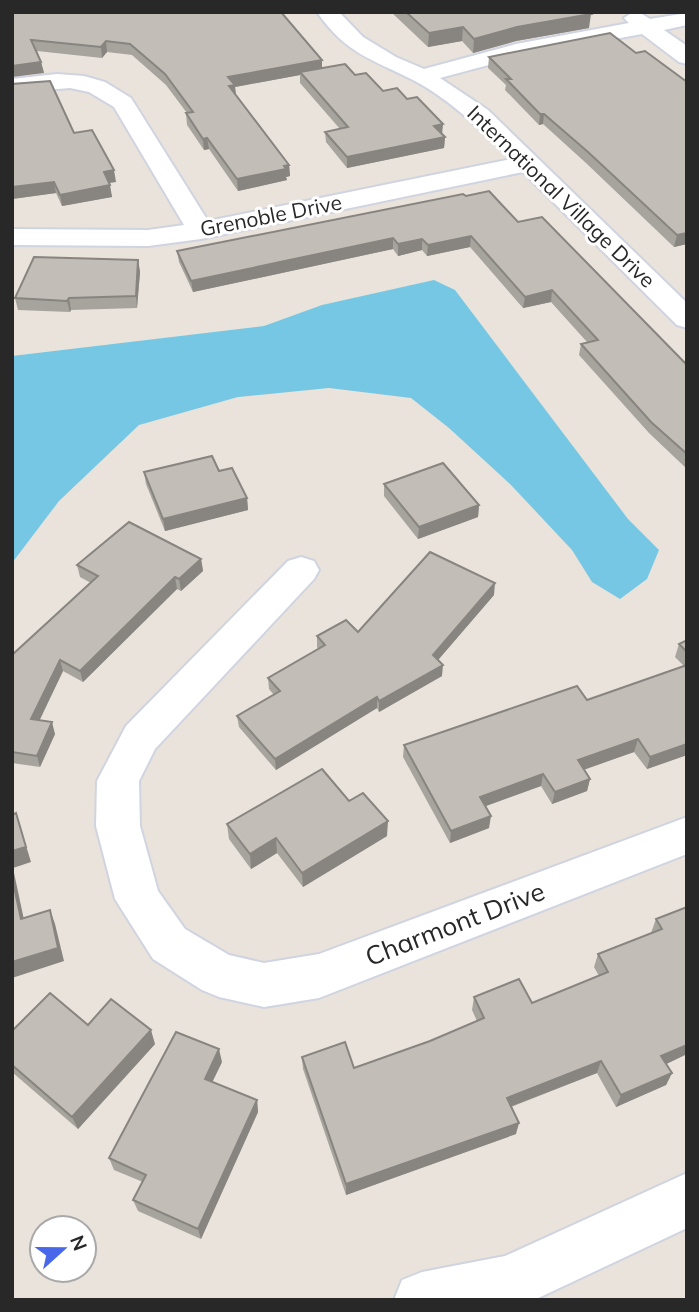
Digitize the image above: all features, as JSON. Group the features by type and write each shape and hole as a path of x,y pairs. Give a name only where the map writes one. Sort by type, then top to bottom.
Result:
{"street":[{"name":"International Village Drive","path":"327,12 355,42 422,76 480,115 687,319"},
{"path":"627,12 687,57"},
{"path":"422,76 516,51 687,19"},
{"path":"12,86 53,81 82,82 107,89 123,103 201,231"},
{"name":"Grenoble Drive","path":"12,237 28,235 99,239 201,231 528,163"},
{"path":"656,289 687,282"},
{"name":"Charmont Drive","path":"301,570 140,738 118,781 118,826 138,899 169,944 219,975 264,985 319,976 687,835"},
{"path":"422,1300 499,1292 687,1200"}],"water":[{"path":"434,280 455,290 628,519 659,550 647,579 620,599 592,582 572,550 511,485 449,428 411,398 329,388 238,397 139,425 59,501 12,563 12,356 264,326 322,305"}],"building":[{"path":"12,12 281,12 322,60 228,77 235,85 229,86 289,165 284,166 286,169 237,179 207,138 203,139 186,113 193,112 165,74 130,44 106,41 101,47 31,40 41,62 12,66"},
{"path":"406,12 591,14 517,27 474,39 463,27 429,33"},
{"path":"610,33 636,53 645,51 687,82 687,233 677,235 588,152 544,114 540,114 489,57"},
{"path":"345,64 355,75 366,73 383,91 397,88 407,99 417,97 443,124 434,126 445,137 347,157 325,132 348,127 300,72"},
{"path":"50,81 74,133 92,130 114,170 104,172 110,185 60,195 54,182 12,187 12,84"},
{"path":"489,191 518,222 542,217 687,365 687,454 651,422 581,344 598,340 552,290 525,297 471,236 428,245 422,239 398,244 393,238 191,281 177,251"},
{"path":"34,257 138,260 136,296 69,298 67,301 15,298"},
{"path":"212,456 219,471 232,468 247,498 163,519 144,472"},
{"path":"443,463 479,505 419,527 384,484"},
{"path":"129,522 201,559 179,579 175,577 80,671 60,660 31,719 52,722 37,756 12,752 12,655 98,576 77,565"},
{"path":"430,552 495,583 433,655 443,665 379,701 377,697 275,759 237,716 280,691 268,678 325,645 317,636 346,620 358,632"},
{"path":"687,640 687,652 679,644"},
{"path":"687,665 687,744 650,757 638,739 578,760 590,779 555,792 543,774 480,797 491,816 451,831 404,745 577,686 587,700"},
{"path":"322,769 349,801 363,793 388,821 302,873 276,838 250,854 227,824"},
{"path":"16,813 26,847 12,851 12,815"},
{"path":"12,878 21,919 50,910 58,948 12,962"},
{"path":"687,907 687,1045 661,1056 672,1073 621,1095 601,1061 507,1098 519,1123 346,1184 302,1057 345,1042 354,1068 430,1041 484,1018 474,997 519,979 532,1003 608,972 598,954 662,929 656,919"},
{"path":"50,993 88,1025 111,999 151,1030 72,1117 12,1065 12,1031"},
{"path":"176,1032 219,1049 205,1079 257,1100 198,1229 133,1200 146,1175 109,1158"}]}
